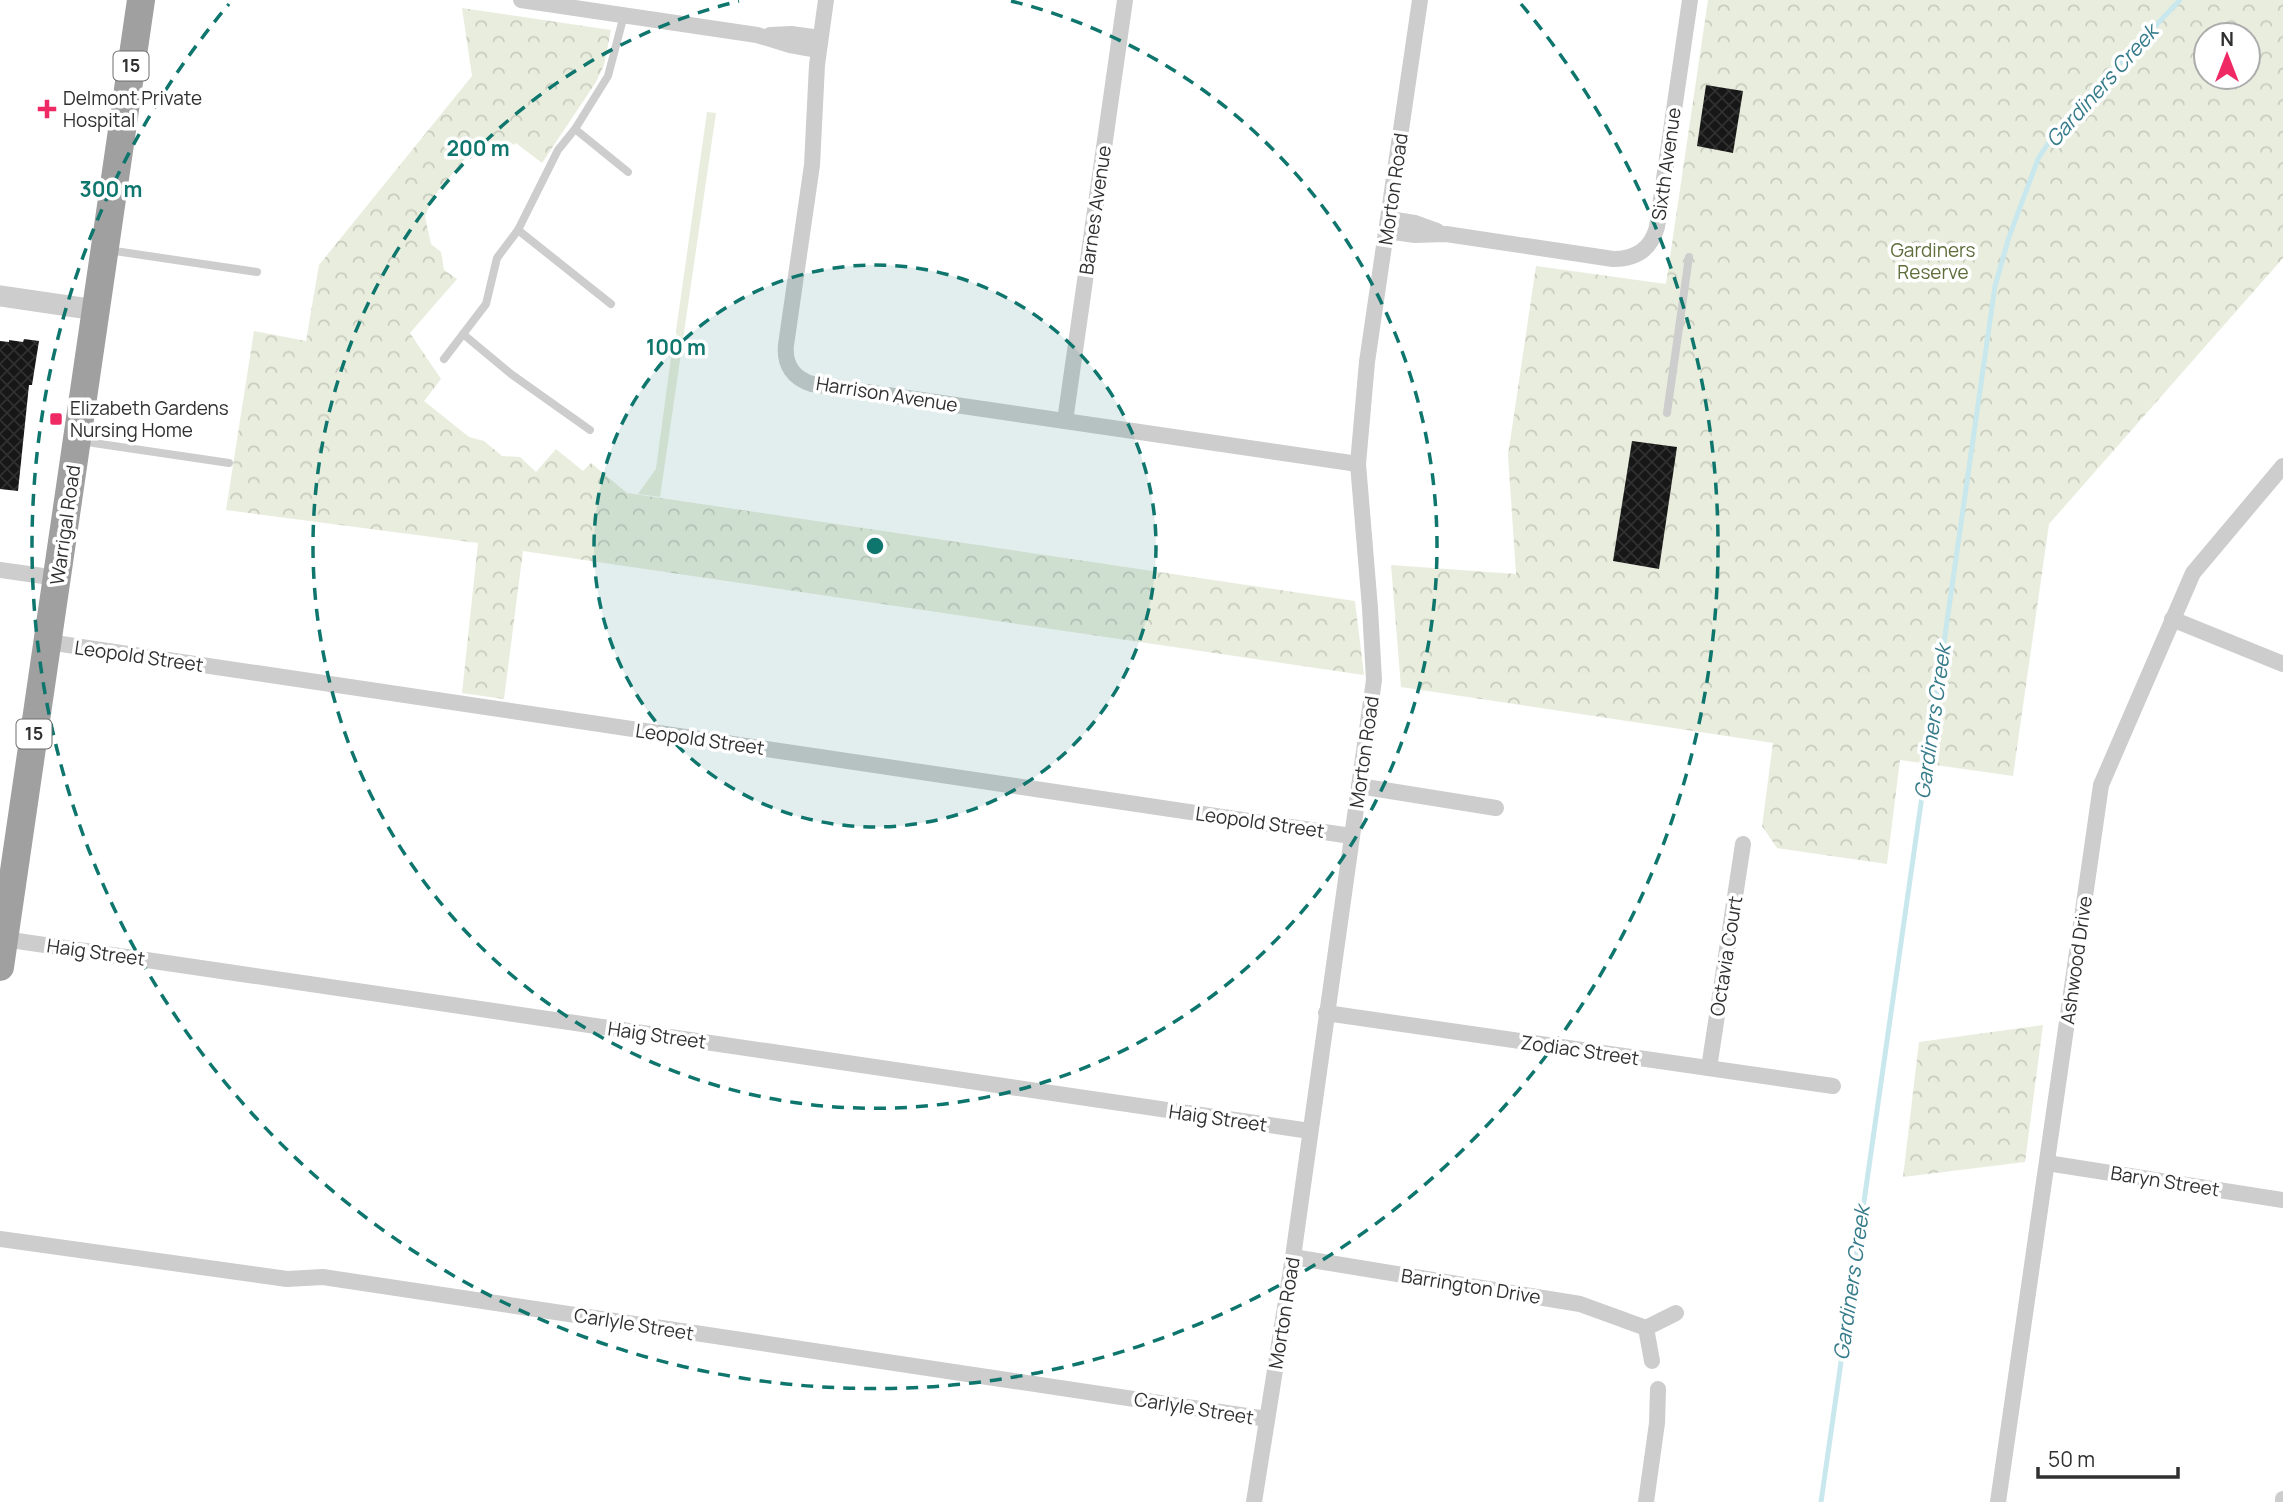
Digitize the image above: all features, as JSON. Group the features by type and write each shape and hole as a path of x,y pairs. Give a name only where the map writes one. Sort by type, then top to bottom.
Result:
{"highway":[{"name":"Warrigal Road","path":"0,967 9,847 48,642 141,0"}],"street":[{"path":"521,0 757,35 791,34 819,44"},
{"name":"Harrison Avenue","path":"826,0 819,44 812,165 786,345 787,365 797,377 813,384 1358,464"},
{"name":"Barnes Avenue","path":"1065,421 1125,0"},
{"name":"Morton Road","path":"1254,1502 1293,1257 1374,680 1358,464 1367,362 1420,0"},
{"name":"Sixth Avenue","path":"1388,225 1415,223 1446,234 1613,259 1632,257 1649,246 1657,227 1690,0"},
{"path":"0,296 96,310"},
{"name":"Ashwood Drive","path":"1998,1502 2101,785 2193,573 2283,466"},
{"path":"0,570 57,579"},
{"path":"2172,619 2283,664"},
{"name":"Leopold Street","path":"48,642 1351,836"},
{"path":"1359,786 1496,808"},
{"name":"Octavia Court","path":"1709,1068 1743,844"},
{"name":"Haig Street","path":"4,939 1310,1131"},
{"name":"Zodiac Street","path":"1326,1013 1833,1086"},
{"name":"Baryn Street","path":"2047,1163 2283,1200"},
{"name":"Carlyle Street","path":"0,1238 287,1279 323,1277 1267,1419"},
{"name":"Barrington Drive","path":"1293,1257 1580,1304 1646,1328"},
{"path":"1653,1361 1646,1328 1676,1313"},
{"path":"1646,1502 1657,1423 1658,1389"}],"lane":[{"path":"444,359 486,304 497,258 518,230 558,150 575,129 608,76 624,15"},
{"path":"575,129 628,172"},
{"path":"518,230 611,304"},
{"path":"105,250 257,272"},
{"path":"1667,414 1689,257"},
{"path":"463,334 511,374 590,430"},
{"path":"77,441 229,463"}],"green space":[{"name":"Gardiners Reserve","path":"1708,0 2283,0 2283,258 2049,524 2013,776 1900,760 1887,864 1777,848 1762,826 1773,743 1401,687 1391,565 1516,574 1508,455 1536,266 1666,284"},
{"path":"462,8 611,30 604,65 596,82 542,163 516,143 514,145 508,141 476,145 434,196 425,216 431,244 441,252 444,270 457,279 410,333 441,379 424,401 469,437 484,441 502,456 520,457 536,472 556,449 583,471 591,463 627,493 1355,601 1364,675 523,551 504,699 462,693 478,543 226,510 254,331 306,341 319,265 472,76"},
{"path":"707,112 716,113 660,497 638,494 656,469 672,350 677,343 676,331"},
{"path":"2043,1025 2025,1162 1903,1177 1919,1042"}],"building":[{"path":"1706,85 1743,91 1733,153 1697,146"},
{"path":"24,339 39,341 32,385 29,385 18,491 0,489 0,341 23,342"},
{"path":"1632,441 1677,447 1659,569 1613,561"}],"waterway":[{"name":"Gardiners Creek","path":"1821,1502 1995,286 2009,237 2038,159 2058,128 2180,0"}],"place":[{"name":"Delmont Private Hospital","path":"47,109"},
{"name":"Elizabeth Gardens Nursing Home","path":"56,419"}]}
